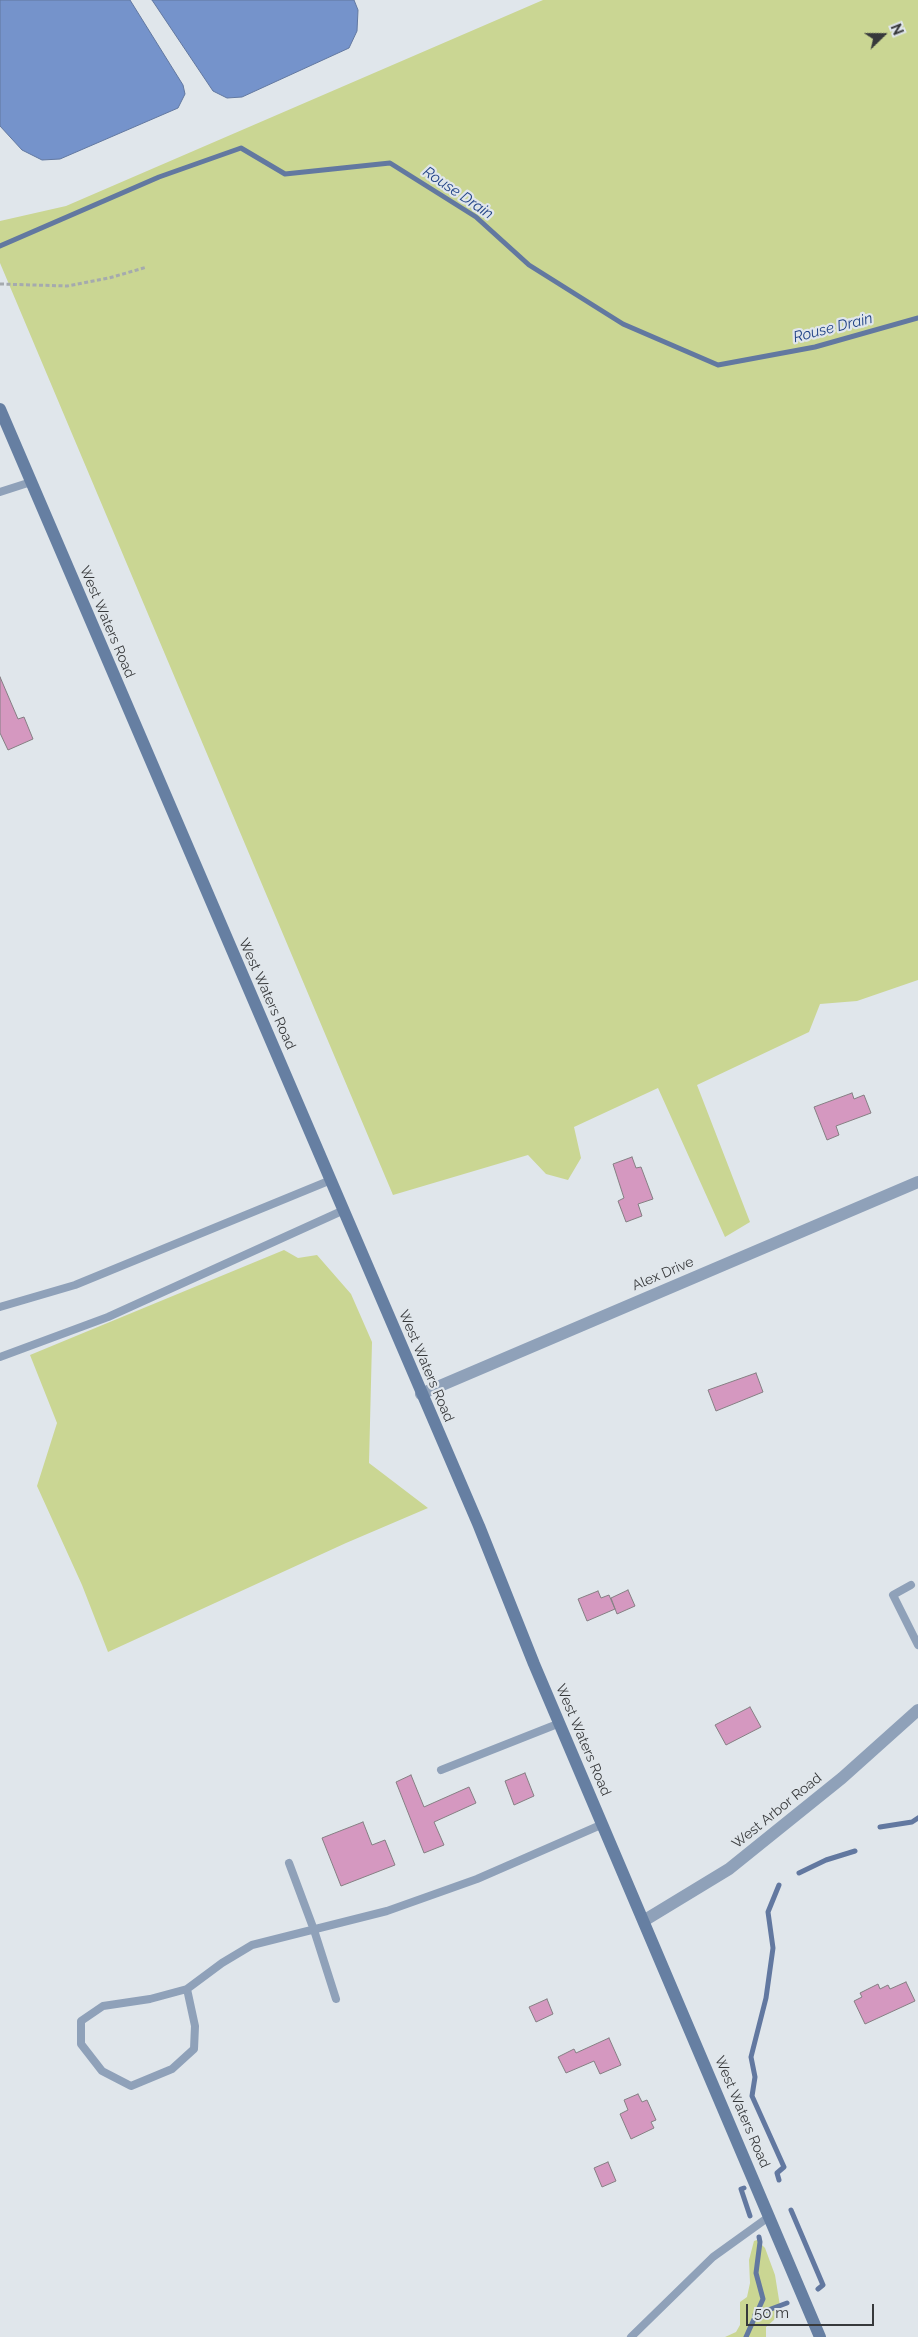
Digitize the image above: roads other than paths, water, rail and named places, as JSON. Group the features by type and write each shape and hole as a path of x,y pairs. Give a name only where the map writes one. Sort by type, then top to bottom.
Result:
{"street":[{"name":"West Waters Road","path":"0,410 479,1526 560,1723 820,2337"},
{"name":"Alex Drive","path":"421,1394 918,1182"},
{"name":"West Arbor Road","path":"645,1920 729,1869 842,1778 918,1710"}],"lane":[{"path":"0,492 31,482"},
{"path":"0,1307 75,1285 331,1180"},
{"path":"0,1357 108,1317 344,1210"},
{"path":"911,1585 893,1595 918,1645"},
{"path":"441,1770 560,1723"},
{"path":"187,1989 195,2026 194,2049 172,2069 131,2086 102,2071 81,2044 82,2021 103,2006 150,1999 187,1989 222,1963 252,1945 388,1912 528,1858 603,1824"},
{"path":"289,1863 314,1930 336,1999"},
{"path":"631,2337 713,2257 770,2216"}],"water":[{"path":"0,0 130,0 183,85 185,94 178,108 60,159 42,160 22,150 0,126"},
{"path":"152,0 354,0 358,10 357,31 349,48 242,97 227,98 213,91"}],"waterway":[{"name":"Rouse Drain","path":"0,246 159,177 241,148 285,174 390,163 476,217 529,265 623,324 718,365 815,347 918,318"},
{"path":"880,1827 912,1822 918,1818"},
{"path":"799,1873 826,1860 855,1851"},
{"path":"779,1885 768,1912 773,1948 766,1998 751,2057 755,2077 752,2096 784,2167 777,2173 779,2180"},
{"path":"744,2188 741,2189 750,2216"},
{"path":"791,2210 823,2285 818,2289"},
{"path":"746,2337 763,2299 756,2273 759,2237"},
{"path":"755,2315 787,2303"}]}
